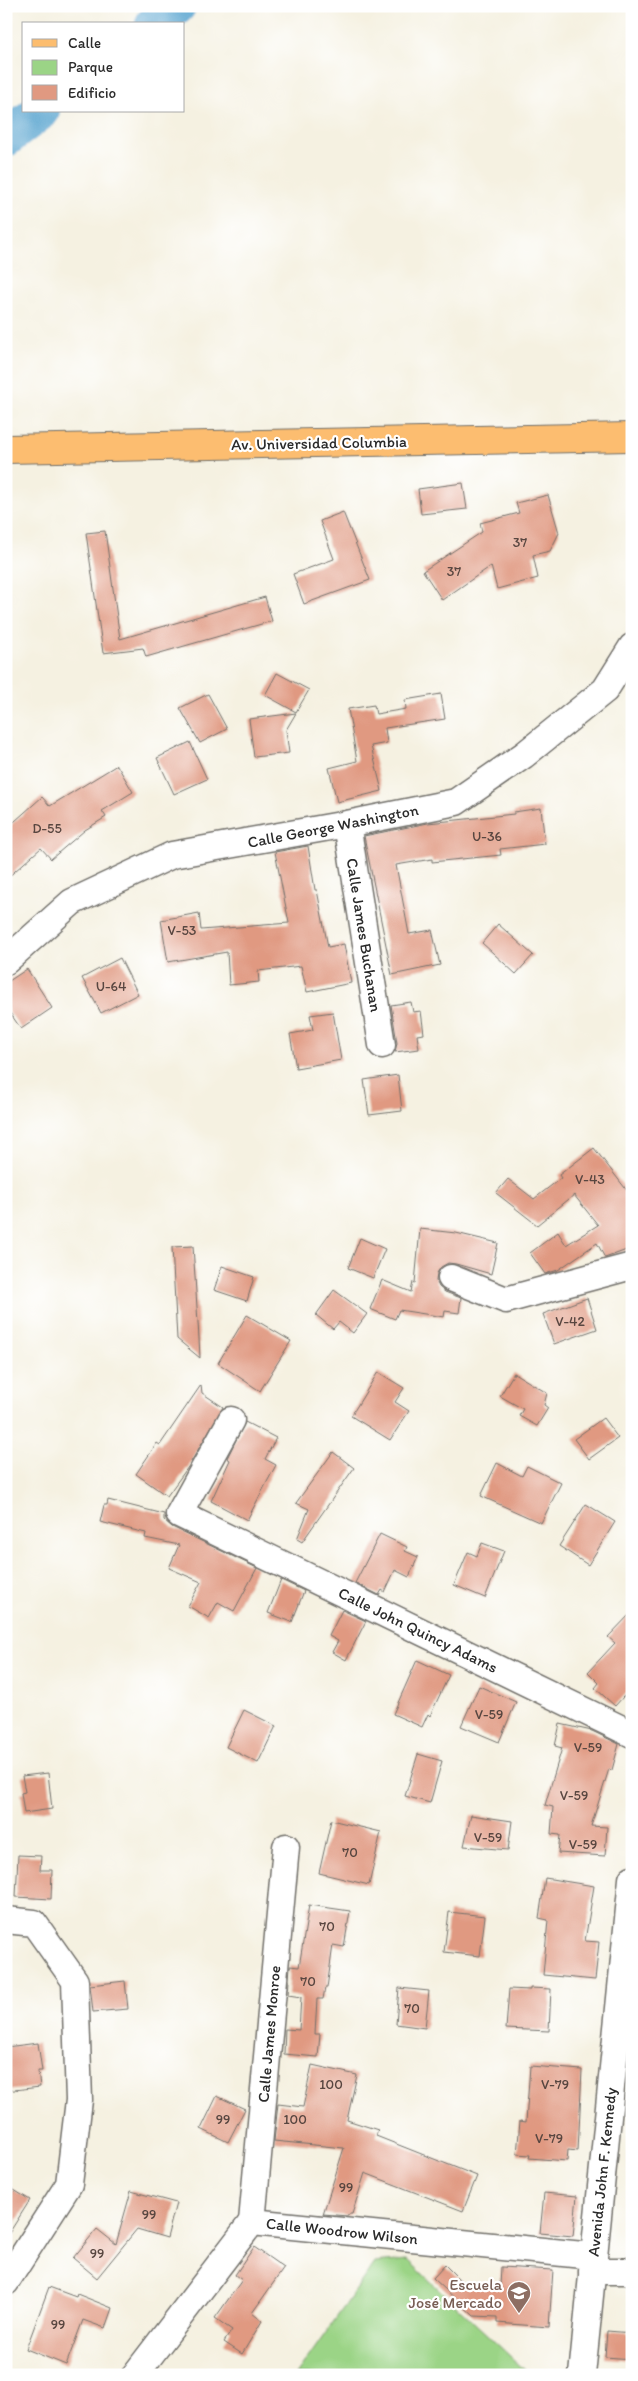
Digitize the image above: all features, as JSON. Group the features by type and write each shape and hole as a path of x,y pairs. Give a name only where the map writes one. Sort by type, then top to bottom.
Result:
{"main road":[{"name":"Av. Universidad Columbia","path":"6,449 632,437"}],"street":[{"name":"Calle George Washington","path":"6,961 72,902 172,855 347,824 456,802 524,755 605,690 632,647"},
{"name":"Calle James Buchanan","path":"347,824 382,1046"},
{"path":"451,1278 506,1300 632,1266"},
{"name":"Calle John Quincy Adams","path":"231,1420 179,1514 632,1734"},
{"name":"Calle James Monroe","path":"252,2222 286,1847"},
{"name":"Avenida John F. Kennedy","path":"582,2375 632,1879"},
{"path":"6,1920 34,1923 74,1981 79,2100 69,2184 6,2282"},
{"name":"Calle Woodrow Wilson","path":"135,2375 252,2222 592,2264 632,2272"}],"green space":[{"path":"408,2260 530,2375 296,2375 375,2263"}],"building":[{"path":"463,483 467,509 421,514 418,489"},
{"path":"548,495 559,533 550,551 533,555 538,578 497,589 491,566 442,600 423,571 482,532 480,523 519,513 516,503"},
{"path":"343,512 370,580 304,604 293,574 334,559 320,521"},
{"path":"105,531 120,639 265,597 272,621 146,657 143,648 103,653 86,533"},
{"path":"277,673 309,690 296,712 265,695"},
{"path":"208,694 227,729 200,743 180,708"},
{"path":"441,694 445,719 385,728 387,743 371,746 382,791 337,802 329,768 357,761 348,709 374,705 376,714 406,709 405,700"},
{"path":"296,713 286,730 289,753 254,757 249,719"},
{"path":"190,742 207,779 174,794 157,758"},
{"path":"117,765 133,792 102,811 106,817 85,830 51,859 41,848 6,879 6,829 42,797 50,806"},
{"path":"541,808 545,844 500,849 501,855 432,862 432,859 396,865 409,934 432,930 440,965 392,975 364,836 428,823 514,814 514,812"},
{"path":"308,846 315,890 317,890 328,947 344,944 351,983 307,992 301,966 258,971 259,982 229,985 227,952 168,962 161,920 199,913 201,930 289,923 275,852"},
{"path":"498,924 533,955 516,974 482,943"},
{"path":"120,958 138,994 101,1013 82,978"},
{"path":"27,969 52,1008 21,1029 6,1007 6,983"},
{"path":"411,1002 413,1012 421,1011 424,1034 417,1035 419,1049 395,1052 397,1043 391,1005"},
{"path":"333,1012 341,1060 296,1068 290,1034 313,1030 310,1015"},
{"path":"398,1075 402,1111 369,1115 364,1080"},
{"path":"594,1148 632,1197 632,1248 605,1258 597,1243 558,1270 545,1274 530,1253 558,1232 566,1245 598,1225 574,1195 537,1225 496,1193 508,1179 534,1199 561,1178 559,1175"},
{"path":"420,1229 456,1233 498,1243 491,1274 456,1264 448,1263 441,1267 437,1273 436,1281 445,1292 461,1298 459,1313 445,1311 444,1317 399,1310 395,1319 370,1309 382,1280 411,1292 413,1282 415,1283"},
{"path":"360,1238 385,1249 373,1278 348,1268"},
{"path":"193,1246 200,1358 177,1339 172,1247"},
{"path":"222,1266 254,1277 247,1301 214,1290"},
{"path":"334,1290 367,1314 353,1333 339,1322 333,1329 316,1315"},
{"path":"587,1298 597,1329 554,1344 543,1314"},
{"path":"247,1315 291,1341 260,1391 218,1363"},
{"path":"378,1372 404,1388 395,1402 409,1411 390,1440 351,1416"},
{"path":"514,1373 547,1393 544,1405 548,1408 537,1426 519,1416 523,1409 500,1396"},
{"path":"201,1385 202,1393 223,1407 188,1467 167,1496 136,1474 157,1443 160,1445"},
{"path":"603,1418 618,1438 589,1459 574,1439"},
{"path":"245,1422 276,1438 265,1459 276,1465 247,1520 211,1501 230,1460 227,1458"},
{"path":"333,1452 354,1468 302,1542 297,1539 309,1509 296,1503"},
{"path":"497,1463 522,1476 527,1466 561,1483 541,1523 481,1496"},
{"path":"108,1500 164,1514 164,1520 172,1527 257,1568 234,1611 218,1602 209,1618 188,1606 201,1582 169,1568 179,1545 145,1538 146,1533 100,1522 104,1505 107,1505"},
{"path":"586,1504 615,1522 588,1565 559,1546"},
{"path":"380,1534 407,1547 405,1551 418,1557 409,1577 395,1570 385,1592 382,1590 379,1595 355,1583"},
{"path":"482,1543 504,1551 485,1598 454,1585 468,1552 477,1556"},
{"path":"281,1580 304,1591 292,1622 268,1613"},
{"path":"342,1610 366,1621 346,1660 332,1652 338,1641 329,1636"},
{"path":"632,1612 632,1687 615,1706 595,1688 599,1683 588,1672 615,1643 608,1637"},
{"path":"417,1660 449,1675 430,1716 428,1714 422,1727 393,1714"},
{"path":"479,1686 516,1702 499,1742 461,1726"},
{"path":"244,1710 276,1726 258,1763 226,1747"},
{"path":"560,1724 592,1731 619,1744 612,1770 609,1769 591,1826 607,1827 605,1856 558,1853 560,1835 551,1834 553,1807 545,1805 562,1748 555,1746"},
{"path":"418,1754 442,1761 430,1803 405,1796"},
{"path":"48,1773 52,1809 24,1813 21,1793 25,1792 22,1776"},
{"path":"471,1815 512,1821 508,1850 464,1846"},
{"path":"331,1820 381,1832 369,1885 319,1873"},
{"path":"18,1855 41,1856 40,1870 52,1870 51,1899 16,1897"},
{"path":"545,1878 594,1886 585,1941 599,1942 595,1980 543,1975 548,1920 539,1918"},
{"path":"309,1905 350,1911 344,1947 333,1945 327,1988 325,1988 323,1999 317,1999 315,2034 320,2034 318,2057 284,2054 285,2029 299,2030 301,1997 288,1995 290,1966 299,1967"},
{"path":"449,1912 485,1916 480,1956 444,1952"},
{"path":"125,1981 128,2009 93,2012 90,1985"},
{"path":"399,1988 429,1991 425,2028 396,2024"},
{"path":"530,1988 551,1989 549,2031 506,2029 509,1989 530,1990"},
{"path":"38,2043 42,2071 38,2071 40,2087 6,2091 6,2047"},
{"path":"312,2065 357,2075 347,2120 378,2130 376,2136 477,2176 463,2211 365,2173 352,2214 348,2216 323,2214 344,2148 274,2141 278,2104 303,2107"},
{"path":"530,2066 582,2070 578,2151 568,2150 567,2161 529,2158 530,2155 517,2154 520,2121 526,2122"},
{"path":"217,2096 245,2109 228,2142 201,2129"},
{"path":"6,2185 30,2200 6,2238"},
{"path":"131,2191 176,2203 167,2238 137,2229 97,2278 73,2258 97,2229 116,2244"},
{"path":"544,2193 577,2196 573,2236 540,2233"},
{"path":"254,2247 284,2268 252,2313 262,2321 242,2354 224,2342 232,2330 215,2318 242,2280 235,2275"},
{"path":"445,2265 463,2283 500,2286 501,2267 553,2270 549,2327 497,2323 497,2317 474,2316 433,2278"},
{"path":"49,2287 76,2297 77,2294 112,2308 105,2328 83,2320 66,2365 26,2349"},
{"path":"607,2331 632,2333 632,2359 605,2357"}],"waterway":[{"path":"157,22 177,6"},
{"path":"6,138 40,112"}],"place":[{"name":"Escuela José Mercado","path":"519,2314"}]}
